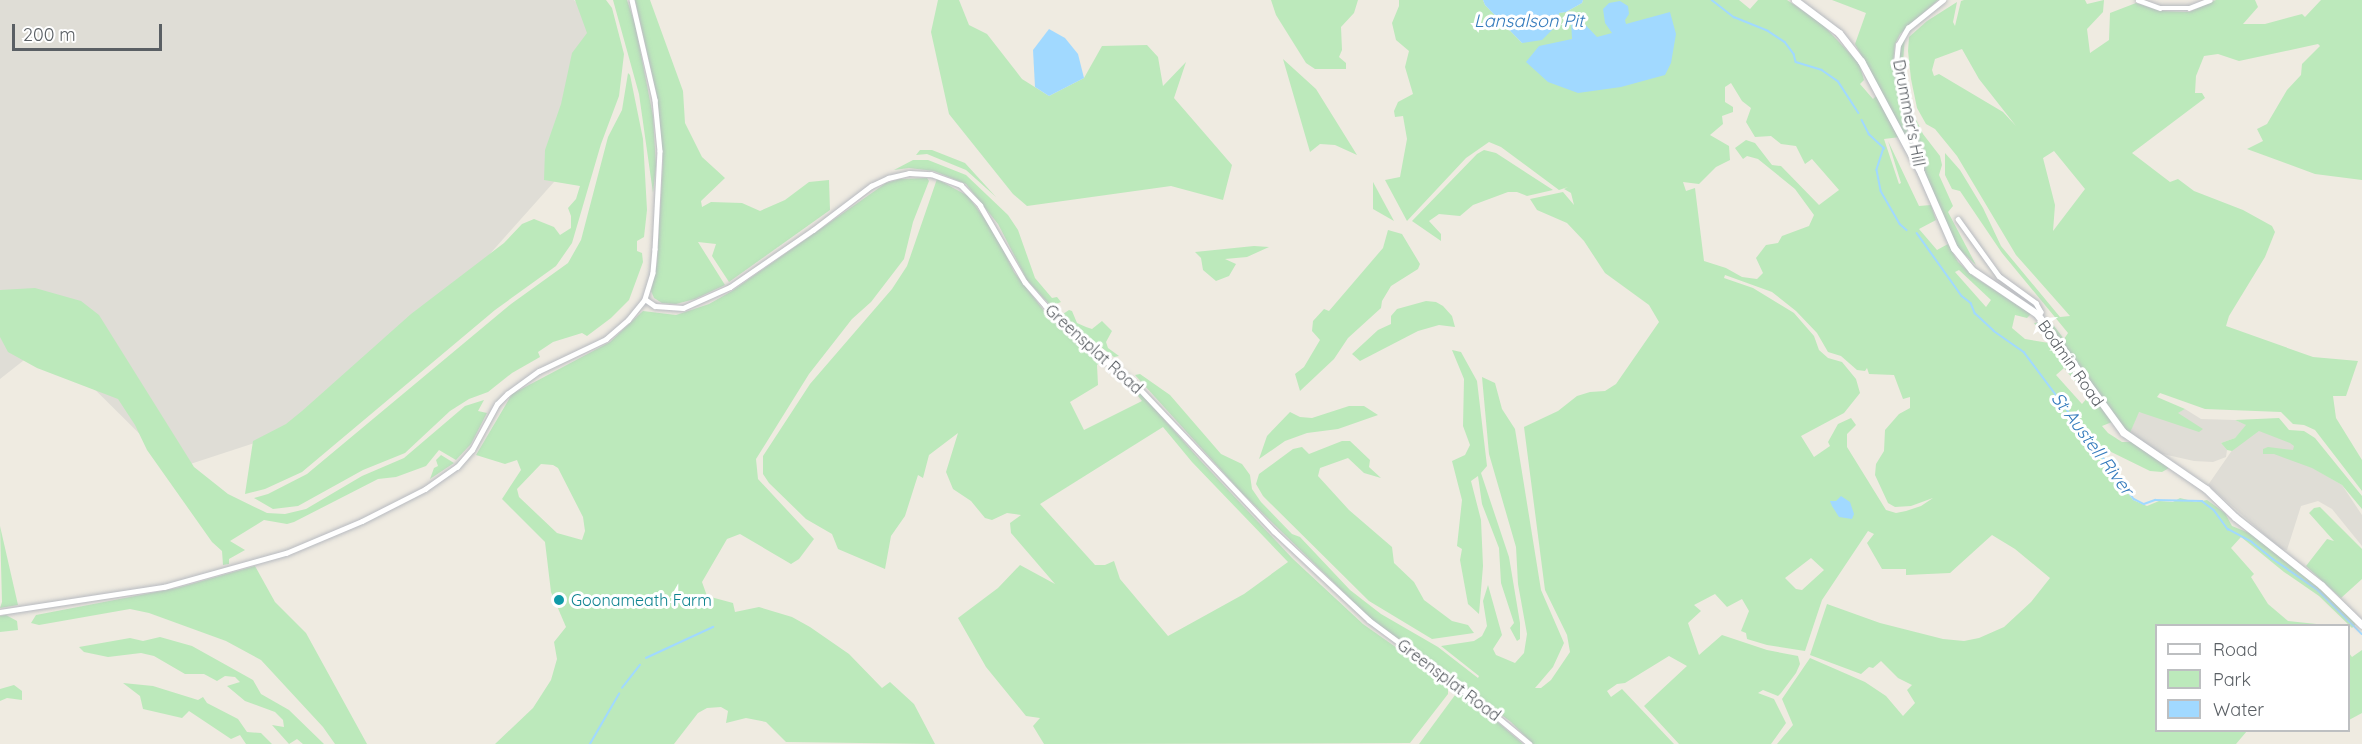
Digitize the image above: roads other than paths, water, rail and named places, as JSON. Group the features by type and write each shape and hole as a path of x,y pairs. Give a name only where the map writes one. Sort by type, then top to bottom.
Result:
{"main road":[{"name":"Bodmin Road","path":"1795,0 1839,33 1849,44 1921,173 1941,222 1960,256 1972,270 2038,316 2123,432 2206,489 2235,517 2321,585 2362,625"}],"street":[{"path":"0,612 164,587 286,553 362,521 425,489 457,467 472,450 497,405 507,394 539,371 606,339 628,320 645,299 654,265 660,151 655,100 632,0"},
{"name":"Drummer's Hill","path":"1921,173 1921,158 1910,129 1896,63 1898,45 1908,28 1943,0"},
{"path":"2138,0 2160,8 2189,8 2210,0"},
{"name":"Greensplat Road","path":"645,299 655,306 683,308 730,287 813,230 871,186 888,178 909,173 931,174 961,185 980,205 1025,282 1045,305 1079,339 1137,385 1274,531 1369,620 1478,701 1530,744"},
{"path":"1958,219 1999,276 2036,303 2041,312 2038,316"}],"water":[{"name":"Lansalson Pit","path":"1483,0 1583,0 1582,3 1566,12 1559,13 1559,23 1542,40 1522,43 1485,5"},
{"path":"1620,1 1628,6 1629,14 1625,20 1626,24 1670,12 1676,34 1671,63 1665,75 1621,87 1578,93 1548,82 1526,62 1539,46 1572,39 1571,20 1577,16 1597,37 1612,33 1605,23 1603,9 1609,3"},
{"path":"1049,29 1065,38 1078,54 1084,78 1049,96 1035,87 1033,50"},
{"path":"1841,496 1850,502 1854,514 1852,519 1839,517 1832,506 1830,501 1836,501"}],"waterway":[{"name":"St Austell River","path":"1712,0 1734,17 1768,31 1785,42 1794,54 1796,62 1822,70 1838,81 1859,113"},
{"name":"St Austell River","path":"1862,120 1869,134 1884,148 1877,170 1881,191 1900,224 1907,230"},
{"name":"St Austell River","path":"1917,233 1962,296 1971,303 1975,313 1994,331 2024,352 2134,499 2144,504 2155,500 2202,501 2214,510 2228,529 2252,542 2318,590 2362,634"},
{"path":"646,658 713,627"},
{"path":"622,688 640,665"},
{"path":"590,744 619,694"}],"place":[{"name":"Goonameath Farm","path":"559,600"}]}
